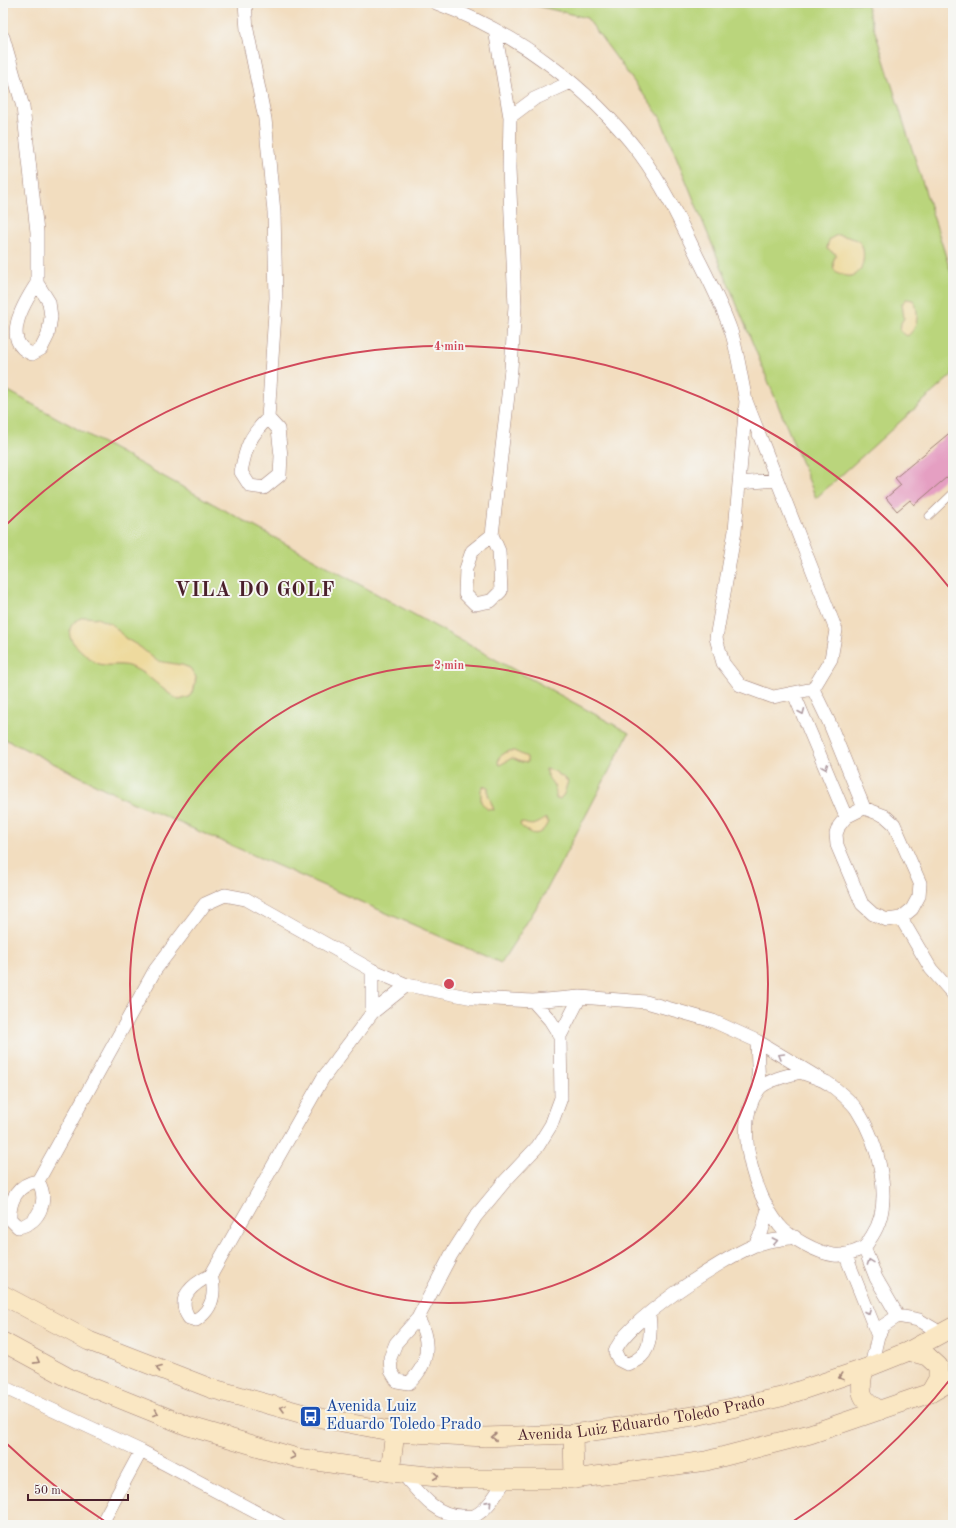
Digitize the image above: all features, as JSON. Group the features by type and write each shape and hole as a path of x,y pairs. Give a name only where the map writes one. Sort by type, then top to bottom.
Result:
{"main road":[{"name":"Avenida Luiz Eduardo Toledo Prado","path":"3,1295 89,1341 210,1388 311,1416 395,1432 484,1437 573,1434 700,1415 773,1399 868,1367 909,1351 947,1330"},
{"path":"3,1342 71,1380 188,1426 297,1458 456,1479 574,1479 706,1461 810,1434 930,1393 953,1380"},
{"path":"909,1351 927,1356 938,1366 938,1379 930,1393"},
{"path":"868,1367 861,1381 862,1395 868,1405 880,1410"},
{"path":"395,1432 396,1472"},
{"path":"573,1434 574,1479"}],"street":[{"path":"245,3 247,30 265,119 274,212 276,298 268,418 254,432 246,448 241,472 250,486 264,488 280,476 281,456 278,429 268,418"},
{"path":"436,3 467,14 530,49 571,82 596,104 640,154 676,212 707,276 731,331 746,401 836,630 831,659 813,689 773,698 740,685 723,663 716,638 735,531 746,401"},
{"path":"492,535 472,551 466,569 465,594 475,604 491,601 501,591 498,551 492,535 511,369 515,306 508,169 510,117 495,30"},
{"path":"3,37 23,107 37,232 37,283 19,313 16,340 22,350 32,354 41,349 48,335 51,317 49,302 37,283"},
{"path":"510,117 534,99 571,82"},
{"path":"739,484 777,480"},
{"path":"813,689 829,722 864,808 885,816 894,824 920,882 919,896 912,909 901,918 887,920 873,914 862,904 836,845 836,834 839,826 846,817 864,808"},
{"path":"794,694 846,817"},
{"path":"38,1181 155,970 205,904 226,895 246,899 372,970 407,985 473,998 533,1001 580,997 646,1002 714,1021 757,1041 827,1083 857,1110 875,1146 882,1179 883,1207 877,1229 864,1247 844,1254 834,1255 806,1245 780,1226 768,1209 754,1176 747,1147 748,1112 759,1088 757,1041"},
{"path":"901,918 932,969 953,994"},
{"path":"372,970 372,1013"},
{"path":"211,1275 323,1078 372,1013 407,985"},
{"path":"418,1318 451,1255 476,1216 505,1181 538,1146 552,1125 561,1098 560,1036 580,997"},
{"path":"533,1001 550,1020 560,1036"},
{"path":"759,1088 782,1076 800,1072 827,1083"},
{"path":"755,1245 762,1231 768,1209"},
{"path":"649,1315 691,1282 755,1245 795,1237"},
{"path":"864,1247 876,1278 898,1316"},
{"path":"844,1254 878,1336"},
{"path":"868,1367 878,1336 883,1326 898,1316 919,1320 947,1330"},
{"path":"5,1392 141,1451 273,1523"},
{"path":"100,1525 141,1451"},
{"path":"396,1472 451,1521 473,1521 494,1497 506,1479"}],"lane":[{"path":"929,516 953,493"}],"green space":[{"path":"525,3 866,3 953,279 953,374 816,498 660,117 587,18"},
{"path":"3,388 629,733 543,897 501,963 127,800 3,738"}],"sand":[{"path":"838,235 854,239 861,244 863,248 863,263 859,272 855,275 845,276 834,270 833,262 836,254 827,249 830,240"},
{"path":"906,299 913,300 917,309 916,324 911,333 907,336 900,331 901,323 904,318 902,304"},
{"path":"85,617 97,618 113,625 125,638 140,647 157,661 182,665 190,668 196,677 194,689 189,697 179,700 150,678 131,667 101,664 91,659 76,646 70,637 70,629 74,622"},
{"path":"508,751 514,751 527,757 527,763 512,758 500,765 498,763 499,757"},
{"path":"546,769 554,771 568,781 564,794 560,799 556,799 555,788 546,773"},
{"path":"484,786 488,787 488,794 494,810 487,809 481,802 481,790"},
{"path":"546,818 548,822 545,827 536,834 528,832 520,825 521,822 534,824"}],"building":[{"path":"953,430 953,472 914,505 910,500 897,511 886,498 901,485 895,478"}],"place":[{"name":"Avenida Luiz Eduardo Toledo Prado","path":"311,1416"}],"district":[{"name":"VILA DO GOLF","path":"255,591"}]}
